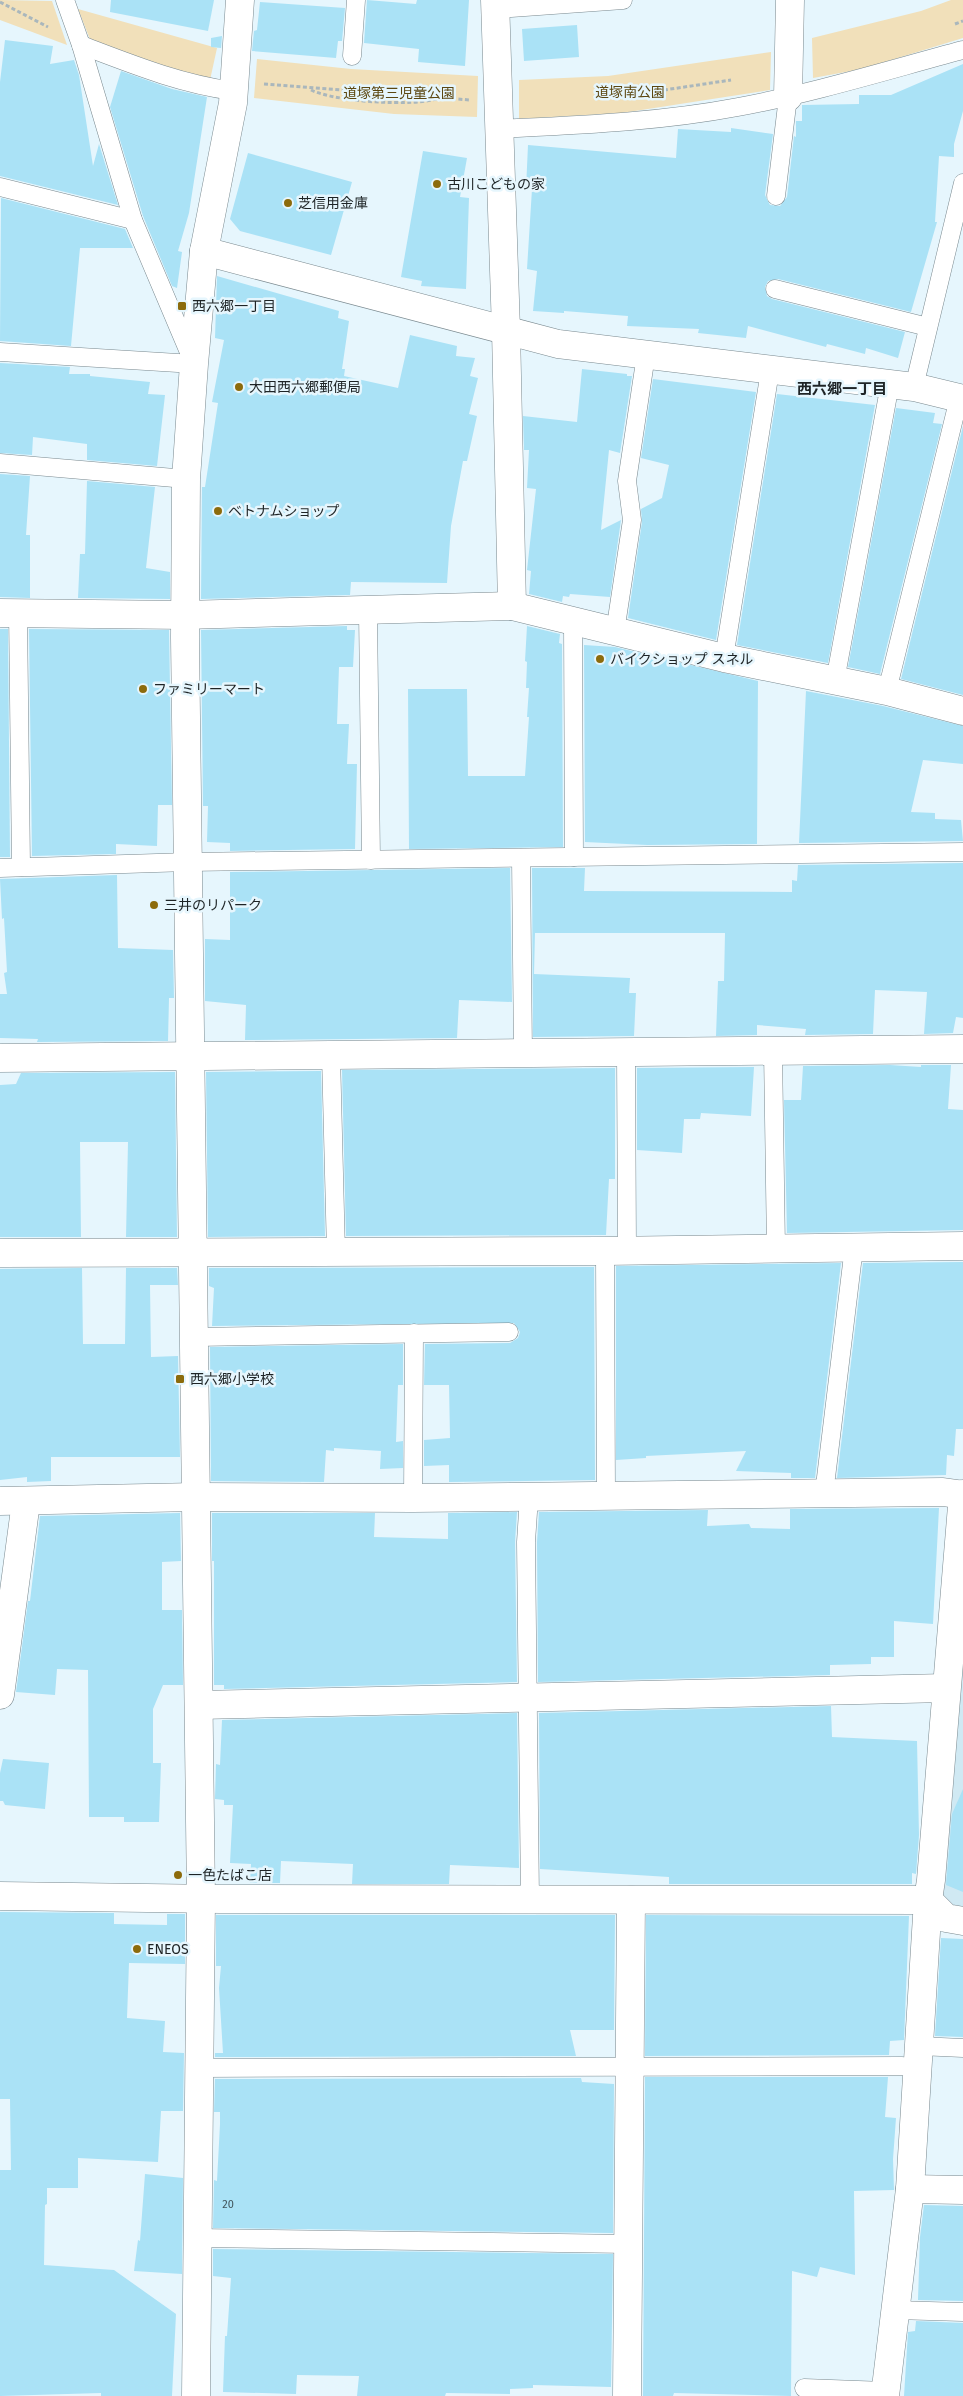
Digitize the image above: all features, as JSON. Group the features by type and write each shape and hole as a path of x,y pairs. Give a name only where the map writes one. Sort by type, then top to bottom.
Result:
{"street":[{"path":"196,2396 196,2238 201,1899 185,615 186,479 204,251 233,103 240,0"},
{"path":"788,97 790,0"},
{"path":"495,4 506,330 512,606"},
{"path":"204,251 558,344 902,386 961,398"},
{"path":"9,612 185,615 512,606 724,658 887,691 963,711"},
{"path":"0,1058 963,1050"},
{"path":"0,1253 616,1251 963,1246"},
{"path":"0,1696 13,1502 196,1497 413,1498 943,1492 963,1495 928,1900 910,2189 895,2310 887,2341 885,2394"},
{"path":"198,1705 946,1688"},
{"path":"0,1896 201,1899 928,1900 946,1918 963,1921"},
{"path":"627,2396 631,1900"},
{"path":"910,2189 963,2190"}],"lane":[{"path":"0,352 194,364 133,220 65,0"},
{"path":"352,56 356,0"},
{"path":"495,4 623,0"},
{"path":"80,45 154,74 209,88 233,91"},
{"path":"499,129 625,123 736,108 788,97 963,50"},
{"path":"776,196 788,97"},
{"path":"835,681 902,386 928,327 963,183"},
{"path":"0,187 133,220"},
{"path":"774,290 928,327"},
{"path":"615,632 632,520 628,481 646,355"},
{"path":"724,658 770,371"},
{"path":"887,691 961,398"},
{"path":"0,463 186,479"},
{"path":"368,611 371,860"},
{"path":"9,612 21,867"},
{"path":"573,621 574,857"},
{"path":"0,868 188,862 963,852"},
{"path":"521,858 522,1053"},
{"path":"772,1051 776,1249"},
{"path":"606,1496 626,1052"},
{"path":"332,1055 336,1253"},
{"path":"824,1494 854,1247"},
{"path":"195,1336 509,1332"},
{"path":"413,1498 414,1333"},
{"path":"529,1497 526,1542 530,1900"},
{"path":"198,2068 901,2066 918,2057 963,2048"},
{"path":"196,2238 628,2244"},
{"path":"895,2310 963,2312"},
{"path":"804,2388 885,2394"}],"path":[{"path":"0,2 55,30"},
{"path":"647,92 733,80"},
{"path":"263,84 498,102"},
{"path":"308,88 334,97 391,102 426,103 443,98"}],"shaded area":[{"path":"963,1622 963,1909 947,1907 939,1893"}],"green space":[{"path":"0,0 52,1 67,45 0,20"},
{"path":"951,0 963,0 963,38 862,69 813,78 812,38 921,11"},
{"path":"78,9 217,48 210,80 93,47"},
{"name":"道塚南公園","path":"771,52 770,90 622,113 519,119 519,80 608,76"},
{"name":"道塚第三児童公園","path":"257,59 351,69 478,76 477,117 394,114 254,98"}],"building":[{"path":"111,0 214,0 208,31 110,12"},
{"path":"367,0 416,4 417,0 469,0 465,66 418,62 419,49 364,43"},
{"path":"260,2 345,8 342,41 338,41 336,58 252,51 254,31 257,30"},
{"path":"577,25 579,57 524,61 522,29"},
{"path":"222,36 221,48 211,47 211,38"},
{"path":"5,40 53,46 50,64 74,60 79,75 93,166 99,144 118,205 0,176 0,82"},
{"path":"963,64 963,111 954,144 954,157 939,156 935,222 937,222 911,312 778,279 768,281 765,287 767,296 772,299 905,332 898,358 866,348 865,354 827,344 826,347 748,326 746,338 698,333 699,329 627,326 628,316 564,311 564,313 533,311 537,271 527,269 532,189 526,189 528,145 676,158 678,129 731,132 731,128 773,134 765,195 770,205 780,206 787,197 794,136 796,137 796,121 802,121 802,105 859,104 859,95 891,95"},
{"path":"121,71 172,89 207,97 189,213 178,251 182,252 177,288 172,286 143,216 110,107"},
{"path":"423,151 467,158 460,197 469,198 466,289 421,286 422,281 401,277"},
{"path":"248,153 352,182 331,255 240,231 230,219"},
{"path":"1,198 125,229 133,248 80,248 71,346 0,341"},
{"path":"217,276 339,311 338,318 349,321 342,369 345,369 344,376 398,388 410,335 457,346 456,356 475,358 470,376 478,378 469,414 477,416 467,461 463,461 451,526 447,583 351,582 350,595 201,599 202,487 205,487 218,403 212,402 224,340 215,338"},
{"path":"0,363 70,367 69,374 90,374 90,376 150,382 148,394 165,395 157,466 87,460 87,444 33,437 32,455 0,453"},
{"path":"582,369 632,376 620,453 609,450 601,530 621,520 610,597 570,594 569,597 563,596 562,602 529,594 531,571 527,570 536,489 527,488 529,450 524,450 523,416 577,422"},
{"path":"653,379 756,392 716,640 628,618 642,522 641,509 662,498 669,465 641,458"},
{"path":"777,394 875,405 828,663 737,645"},
{"path":"896,408 935,413 933,423 942,424 880,674 848,667"},
{"path":"963,426 963,695 901,679"},
{"path":"0,474 30,476 26,535 30,535 30,598 0,597"},
{"path":"87,481 155,487 146,568 170,572 170,599 78,598 80,554 85,554"},
{"path":"347,626 347,630 355,630 353,667 339,667 337,724 349,724 347,764 357,764 355,849 230,851 230,843 207,842 208,806 203,806 201,630"},
{"path":"527,626 560,634 559,643 562,644 563,847 409,849 408,689 467,689 468,776 525,776 529,717 527,717 529,688 526,688 527,662 525,661"},
{"path":"0,629 8,629 10,857 0,857"},
{"path":"29,629 169,630 172,805 158,805 157,846 116,844 116,854 32,856"},
{"path":"584,645 615,647 758,681 757,844 647,845 585,842 585,846"},
{"path":"806,691 883,706 963,726 963,764 923,760 911,812 935,813 935,819 961,820 963,841 799,843"},
{"path":"963,863 963,1018 956,1017 953,1033 924,1034 927,992 875,990 873,1034 805,1035 806,1029 757,1025 757,1035 716,1036 718,981 724,981 725,933 535,933 534,974 630,978 629,993 636,993 634,1036 533,1037 532,868 585,868 584,891 792,892 792,880 797,881 798,865"},
{"path":"510,868 512,1002 459,1000 457,1038 245,1040 246,1005 205,1001 205,939 230,940 230,872"},
{"path":"117,875 118,948 173,950 174,998 169,998 168,1041 37,1042 38,1039 0,1038 0,994 7,994 4,973 7,972 0,879"},
{"path":"890,1065 921,1067 921,1065 951,1065 948,1109 963,1110 963,1230 787,1233 784,1100 801,1100 803,1066"},
{"path":"754,1067 751,1116 701,1113 700,1119 684,1119 682,1153 637,1150 637,1068"},
{"path":"615,1068 615,1179 609,1179 606,1235 346,1236 342,1070"},
{"path":"321,1071 325,1236 208,1237 206,1072"},
{"path":"175,1072 177,1237 126,1237 128,1142 80,1142 81,1237 0,1237 0,1085 16,1084 21,1073"},
{"path":"963,1262 963,1429 956,1429 954,1456 947,1455 946,1475 837,1478 863,1263"},
{"path":"841,1263 815,1478 791,1478 791,1473 736,1471 746,1451 646,1456 646,1458 616,1460 616,1266"},
{"path":"594,1267 595,1480 449,1482 449,1465 424,1466 424,1440 450,1438 449,1385 424,1385 425,1344 510,1343 518,1338 520,1332 514,1323 212,1326 214,1288 209,1286 209,1268"},
{"path":"82,1268 83,1344 125,1344 126,1268 177,1268 178,1285 150,1285 151,1357 178,1356 180,1457 51,1457 51,1481 27,1482 27,1477 0,1480 0,1269"},
{"path":"403,1344 403,1385 398,1385 396,1442 403,1441 403,1468 380,1469 381,1451 334,1448 334,1451 326,1450 324,1482 211,1481 210,1347"},
{"path":"939,1508 933,1624 894,1621 894,1657 871,1657 871,1664 830,1665 830,1675 538,1682 537,1542 539,1512 708,1510 707,1526 749,1524 751,1528 790,1529 790,1509"},
{"path":"517,1512 515,1542 517,1682 224,1689 224,1685 214,1685 212,1513 375,1513 374,1537 448,1539 448,1513"},
{"path":"180,1513 181,1561 162,1562 162,1610 182,1610 183,1685 163,1685 153,1709 153,1763 161,1763 159,1822 124,1822 124,1817 89,1817 88,1670 57,1669 55,1695 16,1692 28,1601 30,1601 40,1516"},
{"path":"831,1706 832,1737 917,1741 919,1835 916,1874 912,1873 912,1884 669,1884 669,1877 540,1869 539,1713"},
{"path":"517,1713 519,1868 450,1865 449,1884 352,1884 353,1864 281,1861 280,1883 250,1883 251,1864 230,1863 233,1805 224,1805 224,1800 215,1799 216,1764 220,1765 222,1720"},
{"path":"3,1759 49,1763 45,1809 5,1805 3,1801 0,1801 0,1773"},
{"path":"963,1789 963,1892 946,1885 952,1814"},
{"path":"0,1912 114,1913 114,1924 167,1925 167,1914 185,1914 185,1964 129,1963 127,2018 165,2021 163,2052 184,2053 183,2111 161,2111 158,2162 78,2158 78,2188 47,2188 47,2204 45,2205 44,2265 114,2270 176,2314 172,2396 101,2396 101,2393 0,2396 0,2170 11,2170 10,2099 0,2099"},
{"path":"216,1915 615,1915 614,2030 570,2030 576,2056 215,2057 215,2053 223,2053 219,1988 221,1966 216,1966"},
{"path":"646,1915 909,1916 904,2040 890,2041 889,2055 645,2056"},
{"path":"941,1938 963,1939 963,2037 935,2036"},
{"path":"645,2077 888,2077 885,2117 896,2118 893,2159 894,2190 854,2191 855,2275 820,2267 817,2277 792,2271 791,2396 674,2393 673,2396 643,2396"},
{"path":"581,2078 582,2082 614,2084 613,2233 213,2228 214,2180 217,2181 220,2124 220,2112 214,2112 215,2079"},
{"path":"145,2174 183,2178 182,2274 134,2271 138,2240 140,2241"},
{"path":"924,2205 963,2206 963,2301 918,2300 920,2237"},
{"path":"213,2249 613,2254 611,2387 533,2385 533,2388 510,2389 510,2394 446,2393 445,2396 357,2396 359,2376 297,2375 296,2394 223,2392 225,2336 227,2336 231,2278 213,2276"},
{"path":"916,2321 963,2323 963,2396 904,2396 908,2332 915,2331"}],"place":[{"name":"古川こどもの家","path":"437,184"},
{"name":"芝信用金庫","path":"288,203"},
{"name":"西六郷一丁目","path":"182,306"},
{"name":"大田西六郷郵便局","path":"239,387"},
{"name":"ベトナムショップ","path":"218,511"},
{"name":"バイクショップ スネル","path":"600,659"},
{"name":"ファミリーマート","path":"143,689"},
{"name":"三井のリパーク","path":"154,905"},
{"name":"西六郷小学校","path":"180,1379"},
{"name":"一色たばこ店","path":"178,1875"},
{"name":"ENEOS","path":"137,1949"}],"district":[{"name":"西六郷一丁目","path":"842,389"}]}
